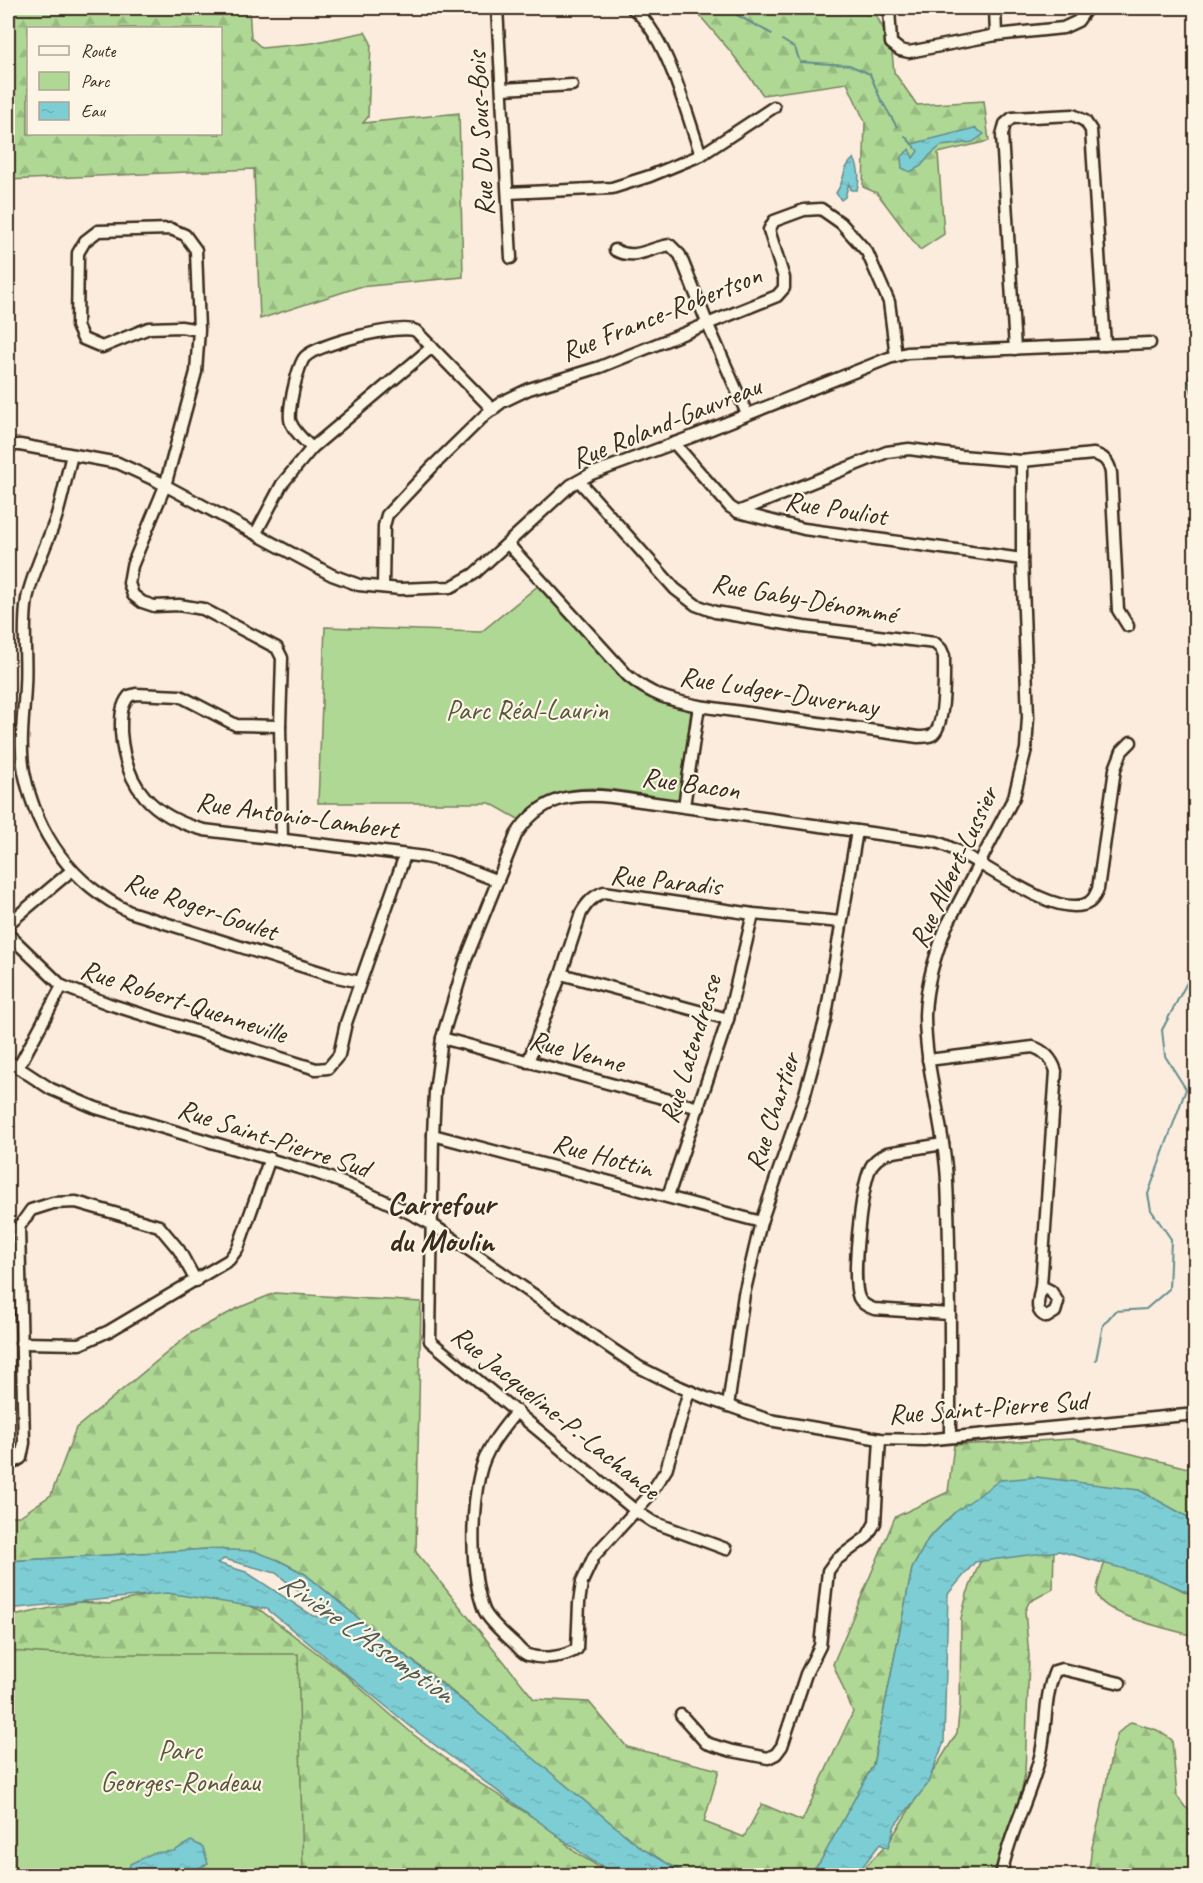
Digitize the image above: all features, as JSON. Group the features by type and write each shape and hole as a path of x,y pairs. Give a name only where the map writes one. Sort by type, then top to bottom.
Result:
{"street":[{"name":"Rue Du Sous-Bois","path":"497,8 511,258"},
{"path":"632,8 639,13 662,46 701,154"},
{"path":"889,8 891,43 900,50 909,52 996,35 1063,28 1078,21 1087,8"},
{"path":"995,8 996,35"},
{"path":"503,89 572,86"},
{"path":"508,193 612,188 650,176 701,154 774,107"},
{"path":"1015,349 1002,135 1005,124 1012,118 1073,115 1085,121 1091,130 1105,345"},
{"name":"Rue France-Robertson","path":"383,587 384,526 387,515 434,465 485,415 502,402 529,389 600,367 777,296 784,288 784,278 769,230 774,221 804,210 821,209 841,223 867,252 889,302 896,356"},
{"path":"199,330 181,327 149,328 102,347 83,339 77,326 78,253 85,241 98,231 171,229 185,235 196,250 199,330 196,372 165,486 129,575 129,583 133,595 142,603 202,609 274,645 282,658 280,726 282,840"},
{"path":"615,250 624,255 634,256 670,245 680,255 747,414"},
{"path":"312,448 292,426 289,417 300,368 306,356 349,339 404,327 416,331 493,410"},
{"name":"Rue Roland-Gauvreau","path":"8,445 20,445 118,463 256,533 332,575 359,585 400,590 451,587 474,574 571,485 591,474 907,352 1150,343"},
{"path":"256,533 282,484 312,448 432,346"},
{"name":"Rue Pouliot","path":"674,443 730,507 738,512 804,529 1022,559"},
{"path":"738,512 887,452 901,449 1022,460 1093,454 1105,459 1109,464 1118,610 1128,626"},
{"name":"Rue Roger-Goulet","path":"72,455 56,518 28,597 23,638 25,683 21,732 24,771 34,809 52,845 71,871 113,904 137,915 322,973 360,982"},
{"name":"Rue Albert-Lussier","path":"951,1437 947,1180 928,1060 925,1015 930,973 946,927 1014,797 1026,749 1028,717 1022,559 1022,460"},
{"name":"Rue Gaby-Dénommé","path":"579,481 675,589 696,605 715,612 804,627 935,643 944,656 942,711 937,730 933,735 927,737"},
{"name":"Rue Ludger-Duvernay","path":"508,544 628,676 663,698 699,706 927,737"},
{"name":"Rue Antonio-Lambert","path":"280,726 236,725 180,696 136,694 129,696 122,708 121,716 123,752 128,770 138,788 152,805 185,825 204,830 448,862 498,880"},
{"path":"684,807 699,706"},
{"name":"Rue Bacon","path":"433,1225 435,1092 442,1038 465,962 516,835 537,810 565,796 591,795 936,842 1029,891 1058,903 1084,905 1094,899 1098,889 1115,769 1122,751 1131,742"},
{"name":"Rue Chartier","path":"728,1406 744,1294 761,1222 805,1094 822,1032 857,831"},
{"path":"360,982 405,855"},
{"path":"8,924 71,871"},
{"name":"Rue Paradis","path":"528,1062 581,913 591,899 604,892 753,914 841,922"},
{"name":"Rue Latendresse","path":"668,1196 728,1019 753,914"},
{"name":"Rue Robert-Quenneville","path":"8,934 62,986 109,1004 316,1070 328,1068 339,1055 346,1023 360,982"},
{"path":"561,974 728,1019"},
{"path":"18,1068 62,986"},
{"name":"Rue Venne","path":"442,1038 699,1108"},
{"path":"928,1060 1033,1047 1053,1062 1056,1071 1041,1286"},
{"name":"Rue Saint-Pierre Sud","path":"8,1061 51,1089 96,1107 270,1158 352,1185 433,1225 639,1367 689,1391 769,1420 880,1439 924,1440 1196,1414"},
{"name":"Rue Hottin","path":"433,1136 761,1222"},
{"path":"943,1144 887,1154 879,1157 870,1168 864,1192 856,1282 859,1298 874,1309 949,1314"},
{"path":"21,1343 80,1344 109,1331 229,1260 238,1248 270,1158"},
{"path":"8,1466 21,1458 24,1443 19,1227 31,1210 53,1203 76,1202 159,1226 179,1250 196,1281"},
{"name":"Rue Jacqueline-P.-Lachance","path":"433,1225 430,1341 636,1511 653,1522 726,1549"},
{"path":"517,1411 493,1441 485,1455 480,1472 474,1503 474,1565 484,1611 527,1655 543,1657 569,1654 577,1649 582,1582 594,1556 636,1511 666,1470 689,1391"},
{"path":"681,1715 706,1743 732,1751 768,1758 776,1754 782,1746 806,1674 820,1646 828,1571 836,1560 867,1537 875,1523 880,1439"},
{"path":"1001,1875 1005,1851 1032,1787 1039,1760 1049,1684 1055,1671 1062,1669 1120,1683"}],"green space":[{"path":"8,8 249,8 251,38 262,48 312,43 365,32 371,43 368,117 363,123 459,113 463,277 359,287 260,319 254,169 8,180"},
{"path":"698,8 826,8 826,12 876,15 891,43 894,72 917,105 984,101 989,141 938,153 944,234 920,250 877,193 863,187 865,122 847,83 763,95 700,16"},
{"name":"Parc Réal-Laurin","path":"539,585 637,689 668,705 691,711 679,801 607,789 570,790 537,803 520,820 490,803 318,803 325,627 481,632"},
{"path":"275,1293 421,1302 416,1552 534,1699 589,1702 627,1747 719,1770 704,1822 744,1837 762,1804 802,1821 853,1712 833,1664 895,1517 948,1492 954,1445 1073,1439 1196,1470 1195,1521 1139,1490 954,1513 928,1539 912,1569 873,1765 820,1863 807,1876 687,1875 641,1848 443,1684 305,1574 278,1560 208,1549 8,1561 8,1516 20,1516 51,1495 76,1428 191,1333 238,1308"},
{"path":"993,1548 1054,1548 1053,1589 1029,1602 1025,1611 1029,1656 1025,1774 1004,1875 856,1876 889,1842 957,1733 960,1704 961,1618 967,1594 979,1564"},
{"path":"1105,1562 1157,1577 1195,1597 1195,1636 1140,1621 1111,1609 1102,1602 1097,1590"},
{"path":"161,1592 225,1596 260,1610 342,1672 414,1735 473,1779 547,1826 575,1852 612,1875 8,1875 8,1617 79,1602 109,1604"},
{"name":"Parc Georges-Rondeau","path":"8,1651 56,1654 298,1654 303,1875 8,1875"},
{"path":"1131,1722 1157,1730 1172,1740 1177,1796 1185,1807 1192,1812 1195,1810 1195,1873 1189,1876 1092,1875 1089,1870 1112,1751 1118,1733"}],"water":[{"path":"975,128 984,134 973,142 941,146 921,166 910,172 902,168 901,158 909,149 913,158 918,151 912,144"},
{"path":"854,158 858,174 857,190 851,190 849,183 845,197 841,200 836,193 847,166"},
{"path":"1037,1477 1139,1490 1195,1521 1195,1595 1150,1576 1059,1551 975,1562 948,1594 944,1742 927,1785 895,1825 888,1848 880,1844 856,1875 807,1875 820,1862 873,1765 912,1569 928,1539 954,1513 1000,1480"},
{"name":"Rivière L'Assomption","path":"208,1549 254,1551 278,1560 305,1574 502,1732 641,1848 687,1875 618,1875 591,1860 416,1731 267,1609 167,1593 8,1609 8,1561","holes":["224,1559 276,1573 331,1618 313,1616 246,1572 217,1563"]},
{"path":"191,1841 203,1847 208,1864 182,1875 161,1875 151,1872 130,1875 130,1864 153,1853 174,1851"}],"waterway":[{"path":"724,8 772,34"},
{"path":"782,40 795,48 800,62 849,65 870,74 880,98 897,127"},
{"path":"905,136 912,144"},
{"path":"1196,365 1188,379 1196,405"},
{"path":"1096,1360 1103,1325 1115,1311 1146,1309 1169,1289 1171,1239 1151,1210 1148,1194 1186,1089 1165,1056 1162,1030 1194,969 1192,921 1196,900"}],"district":[{"name":"Carrefour du Moulin","path":"441,1222"}]}
